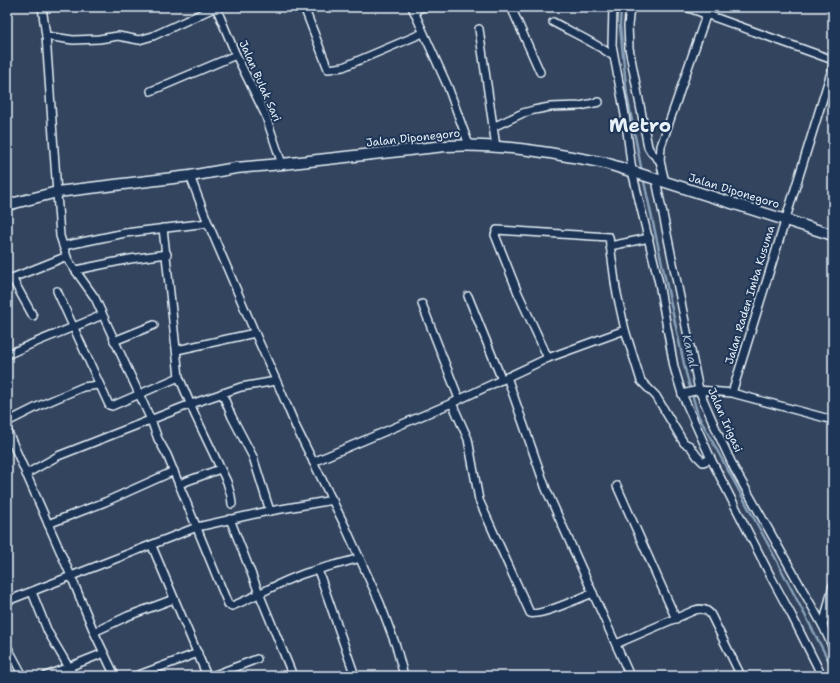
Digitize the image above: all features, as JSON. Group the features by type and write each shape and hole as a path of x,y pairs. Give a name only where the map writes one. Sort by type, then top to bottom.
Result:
{"street":[{"path":"42,7 46,36 60,236 65,256 95,298 151,420 158,439 167,455 230,606 308,572 360,558"},
{"path":"46,36 73,40 98,39 118,36 142,39 153,36 216,7"},
{"name":"Jalan Bulak Sari","path":"216,7 236,55 265,114 282,164"},
{"path":"304,7 328,69 343,67 423,33"},
{"path":"423,7 413,9 448,87 469,145"},
{"path":"511,7 540,72"},
{"path":"613,7 613,56 625,115 634,172 659,283 674,367 682,394 711,460 822,676"},
{"path":"630,7 628,26 631,63 648,147 660,160"},
{"path":"686,7 833,60"},
{"path":"660,160 661,146 670,117 709,7"},
{"path":"553,22 596,44 613,56"},
{"path":"479,29 496,147"},
{"path":"151,91 236,55"},
{"name":"Jalan Raden Imba Kusuma","path":"732,393 833,66"},
{"path":"493,127 523,113 550,106 580,106 599,102"},
{"name":"Jalan Diponegoro","path":"7,205 57,192 190,176 236,168 445,146 469,145 573,157 605,164 833,235"},
{"name":"Jalan Irigasi","path":"660,160 658,180 698,390 734,468 823,626 833,648"},
{"path":"190,176 208,223 296,427 360,558 380,603 396,646 401,675"},
{"path":"63,246 110,236 208,223"},
{"path":"163,228 167,254 179,377 227,482 232,504"},
{"path":"548,358 503,259 495,233 497,230 609,237 616,289 625,330 641,381 656,396 684,443 690,446 703,462 711,460"},
{"path":"610,246 649,238"},
{"path":"76,270 130,259 167,254"},
{"path":"33,316 10,279 65,256"},
{"path":"57,291 106,401 110,406 179,377"},
{"path":"468,296 505,378 546,489 630,676"},
{"path":"422,304 459,399"},
{"path":"7,355 27,345 74,327 102,314"},
{"path":"114,341 154,325"},
{"path":"313,462 452,403 548,358 625,330"},
{"path":"177,350 255,333"},
{"path":"26,474 58,456 222,392 276,381"},
{"path":"7,422 41,405 83,387 99,385"},
{"path":"682,394 698,390 732,393 833,420"},
{"path":"222,392 232,417 252,457 270,512"},
{"path":"452,403 468,439 479,500 530,613 534,614 549,610 593,593"},
{"path":"7,430 94,632 115,676"},
{"path":"179,484 220,469"},
{"path":"48,524 105,502 174,471"},
{"path":"617,486 676,619"},
{"path":"7,601 152,546 197,527 332,500"},
{"path":"230,520 294,676"},
{"path":"152,546 207,676"},
{"path":"318,570 355,676"},
{"path":"823,626 833,585"},
{"path":"32,592 48,632 74,676"},
{"path":"94,632 128,616 174,599"},
{"path":"616,644 700,609 708,610 712,615 742,676"},
{"path":"7,646 20,675"},
{"path":"136,676 198,653"},
{"path":"46,676 104,654"},
{"path":"212,676 257,659"}],"waterway":[{"name":"Kanal","path":"621,7 620,26 627,95 642,172"},
{"name":"Kanal","path":"643,177 686,373 698,415 769,546 833,669"}],"district":[{"name":"Metro","path":"640,125"}]}
